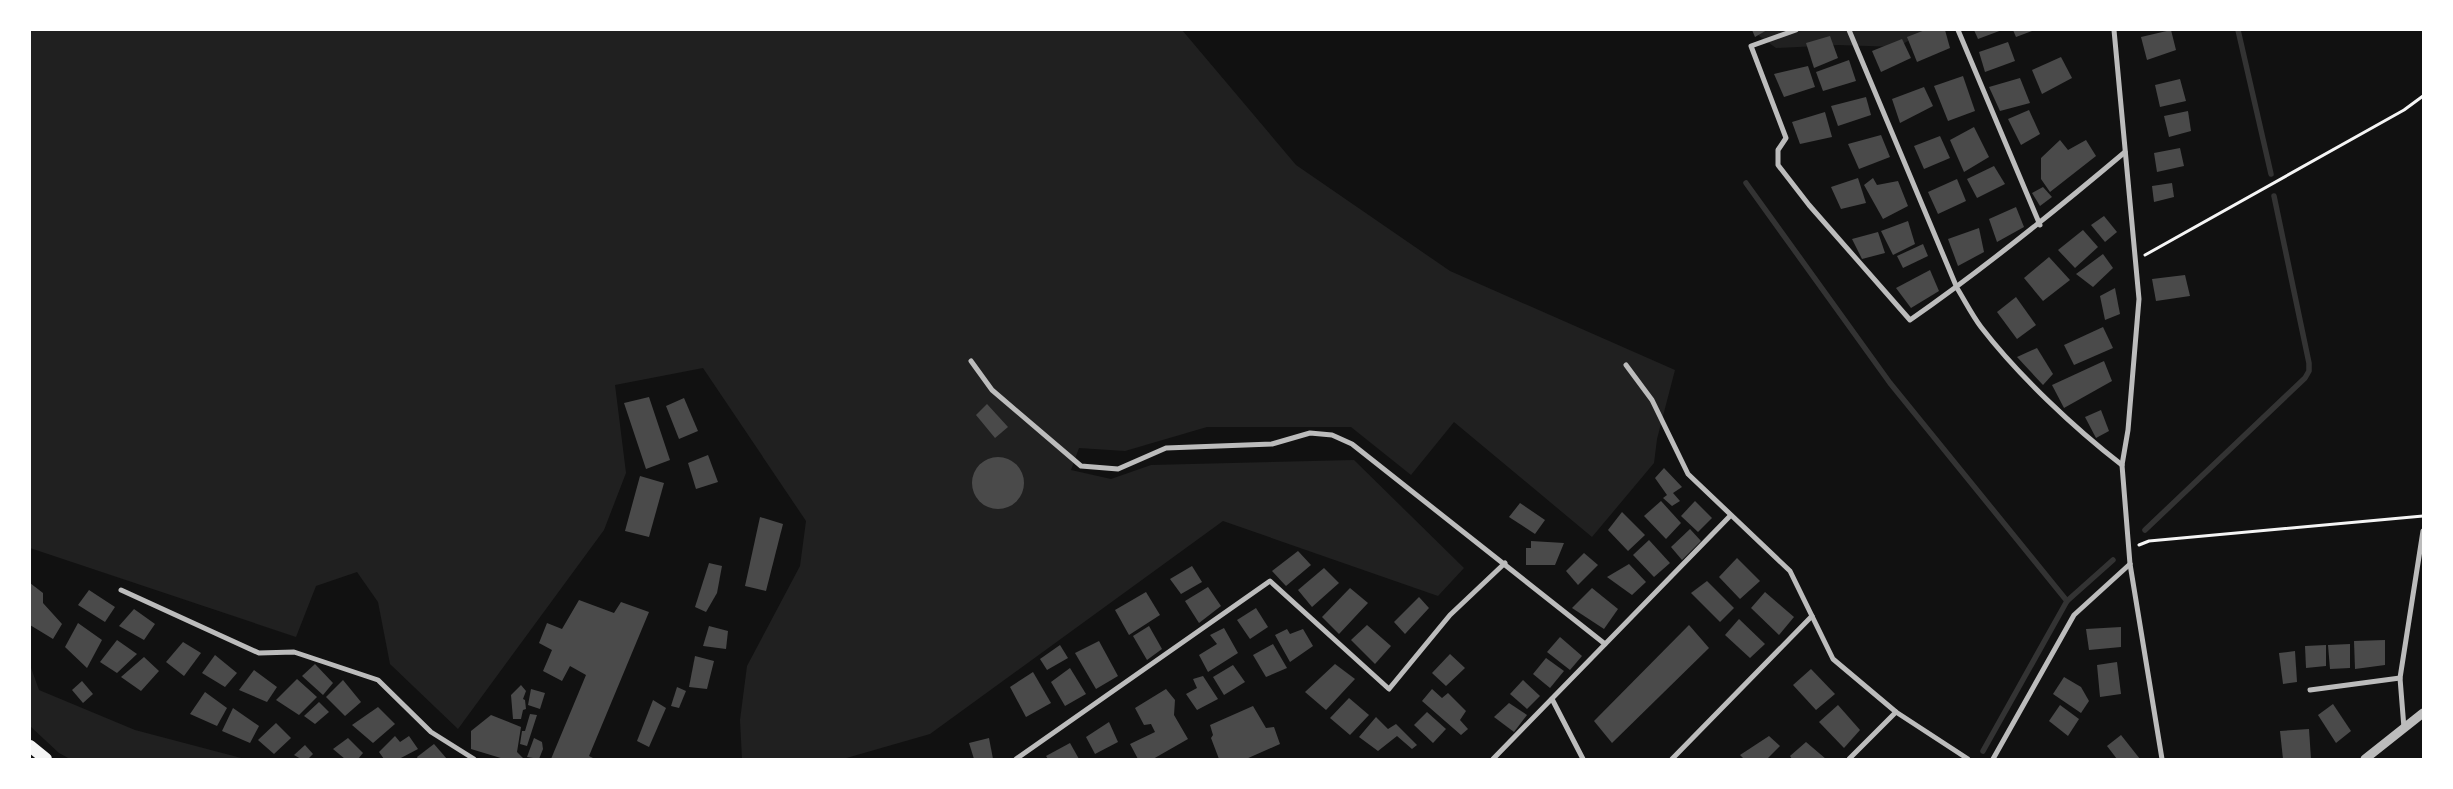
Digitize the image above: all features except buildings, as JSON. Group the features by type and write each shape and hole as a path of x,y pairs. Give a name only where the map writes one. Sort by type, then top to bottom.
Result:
{"main road":[{"path":"30,746 46,759"}],"street":[{"path":"1796,30 1751,46 1786,138 1778,150 1778,165 1809,205 1910,320 1957,288 2040,225 2125,152"},
{"path":"1850,30 1957,288 1981,326 2009,359 2089,440 2122,465"},
{"path":"1958,30 2040,225"},
{"path":"2114,30 2139,300 2128,430 2122,465 2130,564 2162,759"},
{"path":"971,361 992,390 1081,466 1118,469 1166,448 1272,444 1310,433 1332,435 1352,444 1606,644"},
{"path":"1626,365 1652,400 1688,474 1790,571 1833,659 1896,712 1968,759"},
{"path":"1493,759 1730,516"},
{"path":"2404,728 2400,678 2423,531"},
{"path":"1016,759 1270,581 1389,689 1450,615 1505,563"},
{"path":"1993,759 2074,616 2130,564"},
{"path":"121,590 259,653 294,652 378,680 431,732 474,759"},
{"path":"1672,759 1812,616"},
{"path":"2310,690 2400,678"},
{"path":"1552,699 1583,759"},
{"path":"1849,759 1896,712"},
{"path":"2365,759 2423,713"}],"path":[{"path":"2136,260 2404,110 2423,96"},
{"path":"2129,549 2149,541 2423,516"}],"shaded area":[{"path":"30,30 1182,30 1296,165 1450,271 1675,370 1657,439 1654,463 1592,537 1454,422 1411,475 1351,427 1207,427 1125,451 1079,448 1071,470 1111,479 1151,465 1354,460 1464,568 1438,596 1223,521 930,734 843,759 742,759 740,720 747,666 800,566 806,521 703,368 615,385 626,473 604,530 458,729 390,664 378,602 357,572 316,586 296,637 30,548"},
{"path":"1751,30 1926,30 1898,47 1838,45 1776,48"},
{"path":"30,665 39,690 135,730 245,759 70,759 59,753 30,726"}],"waterway":[{"path":"2238,30 2271,174"},
{"path":"1746,183 1890,383 2067,601"},
{"path":"2145,530 2305,378 2309,371 2309,363 2274,196"},
{"path":"1983,751 2067,601 2113,560"}]}
